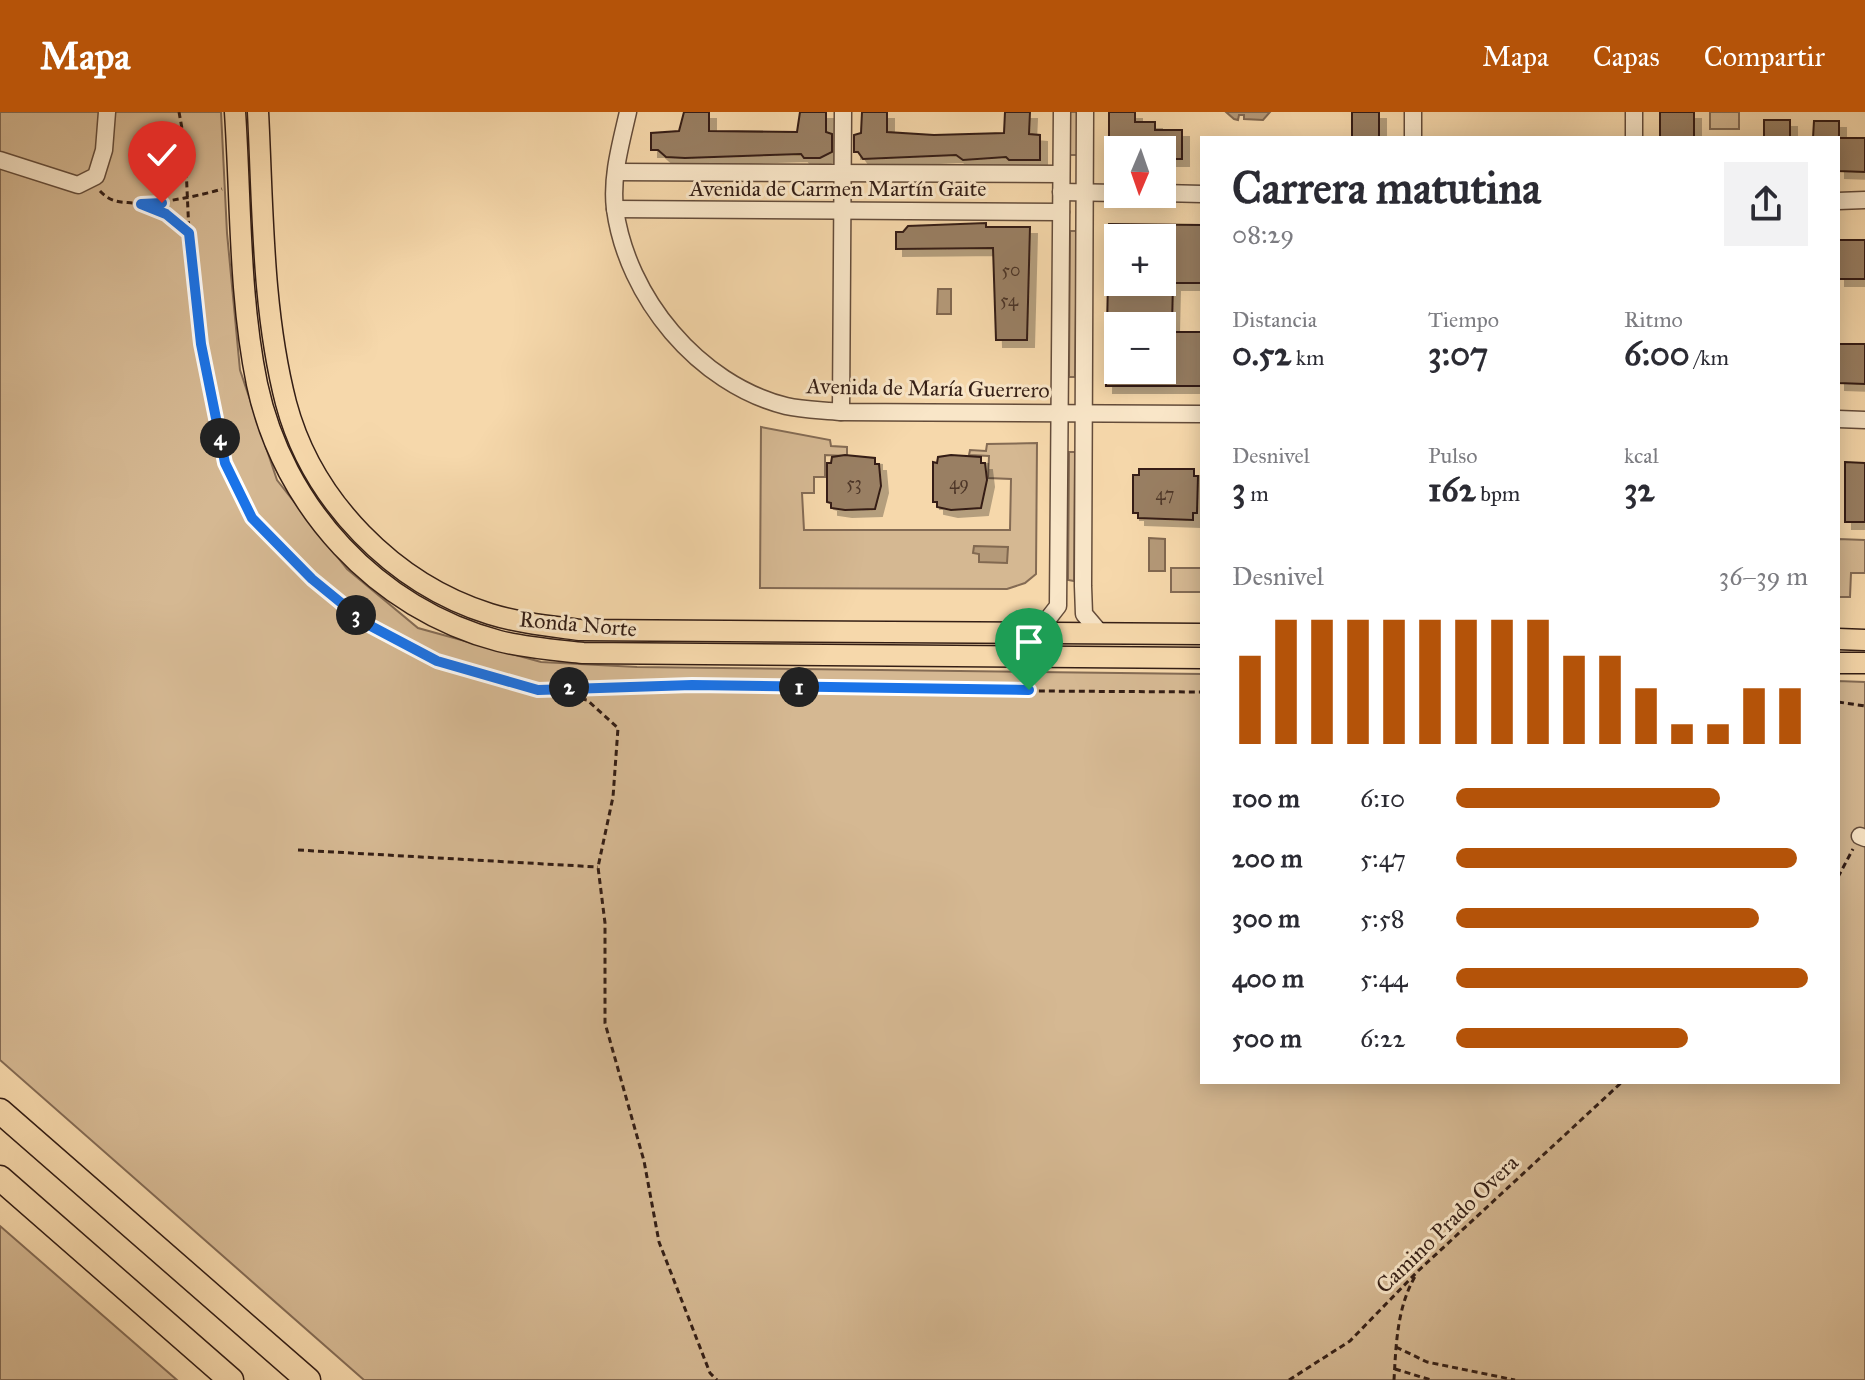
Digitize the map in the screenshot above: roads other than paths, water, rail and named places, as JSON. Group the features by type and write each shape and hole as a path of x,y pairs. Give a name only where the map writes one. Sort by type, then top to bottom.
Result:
{"highway":[{"path":"0,1111 308,1380"},
{"path":"0,1178 231,1380"}],"main road":[{"name":"Ronda Norte","path":"235,112 252,359 275,440 307,504 346,553 400,596 436,617 498,640 583,653 1200,658"},
{"name":"Ronda Norte","path":"258,112 274,343 290,417 310,465 333,499 383,555 414,577 489,614 580,630 1200,634"},
{"path":"1840,639 1865,640"},
{"path":"1840,663 1865,663"}],"street":[{"path":"0,160 78,185 96,176 104,150 107,112"},
{"name":"Avenida de María Guerrero","path":"628,112 616,172 615,209 637,280 663,324 683,346 739,386 785,406 841,412 1200,414"},
{"path":"841,412 843,112"},
{"path":"1037,633 1058,606 1062,112"},
{"path":"1085,112 1084,614 1101,634"},
{"path":"1413,112 1413,136"},
{"path":"1634,112 1634,136"},
{"name":"Avenida de Carmen Martín Gaite","path":"616,172 1061,174"},
{"path":"1061,192 1104,193"},
{"path":"1176,193 1200,194"},
{"path":"1840,201 1865,200"},
{"name":"Avenida de Carmen Martín Gaite","path":"615,209 1061,212"},
{"path":"1840,419 1865,420"}]}
